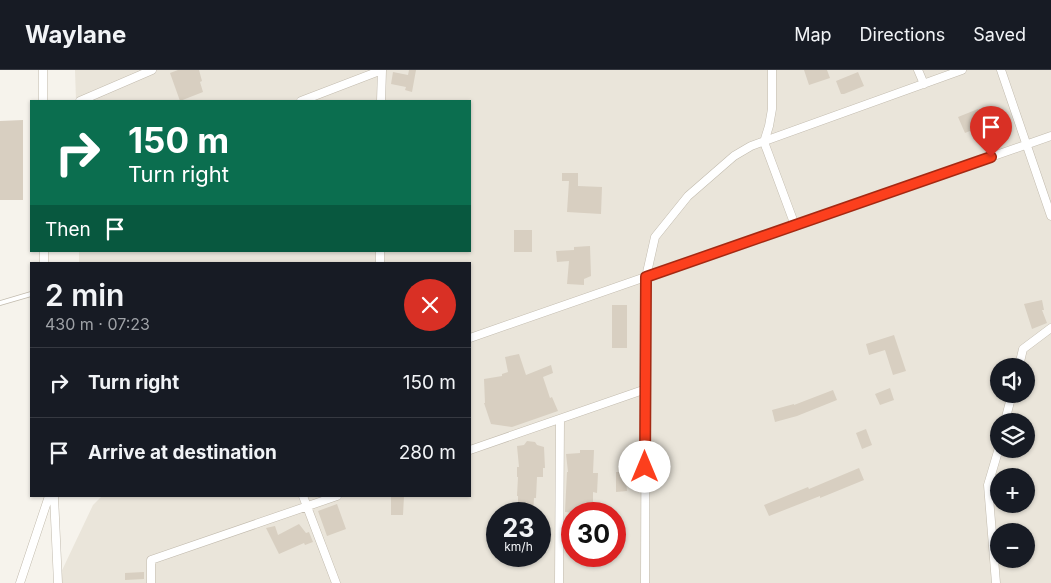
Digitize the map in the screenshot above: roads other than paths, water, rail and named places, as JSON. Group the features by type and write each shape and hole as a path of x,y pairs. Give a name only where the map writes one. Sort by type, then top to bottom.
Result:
{"street":[{"path":"43,70 43,100"},
{"path":"82,100 152,70"},
{"path":"304,100 382,70 381,100"},
{"path":"772,70 772,109 764,142 793,220 797,225"},
{"path":"918,70 924,84"},
{"path":"645,583 646,277 655,237 688,196 734,156 751,146 962,70"},
{"path":"1001,70 1051,216"},
{"path":"471,338 1051,136"},
{"path":"1021,358 1023,349 1051,328"},
{"path":"471,450 646,389"},
{"path":"559,583 560,419"},
{"path":"996,458 988,485 996,583"},
{"path":"20,583 49,497"},
{"path":"54,497 58,583"},
{"path":"304,497 336,583"},
{"path":"151,583 151,560 334,497"}],"lane":[{"path":"0,303 30,294"}]}
